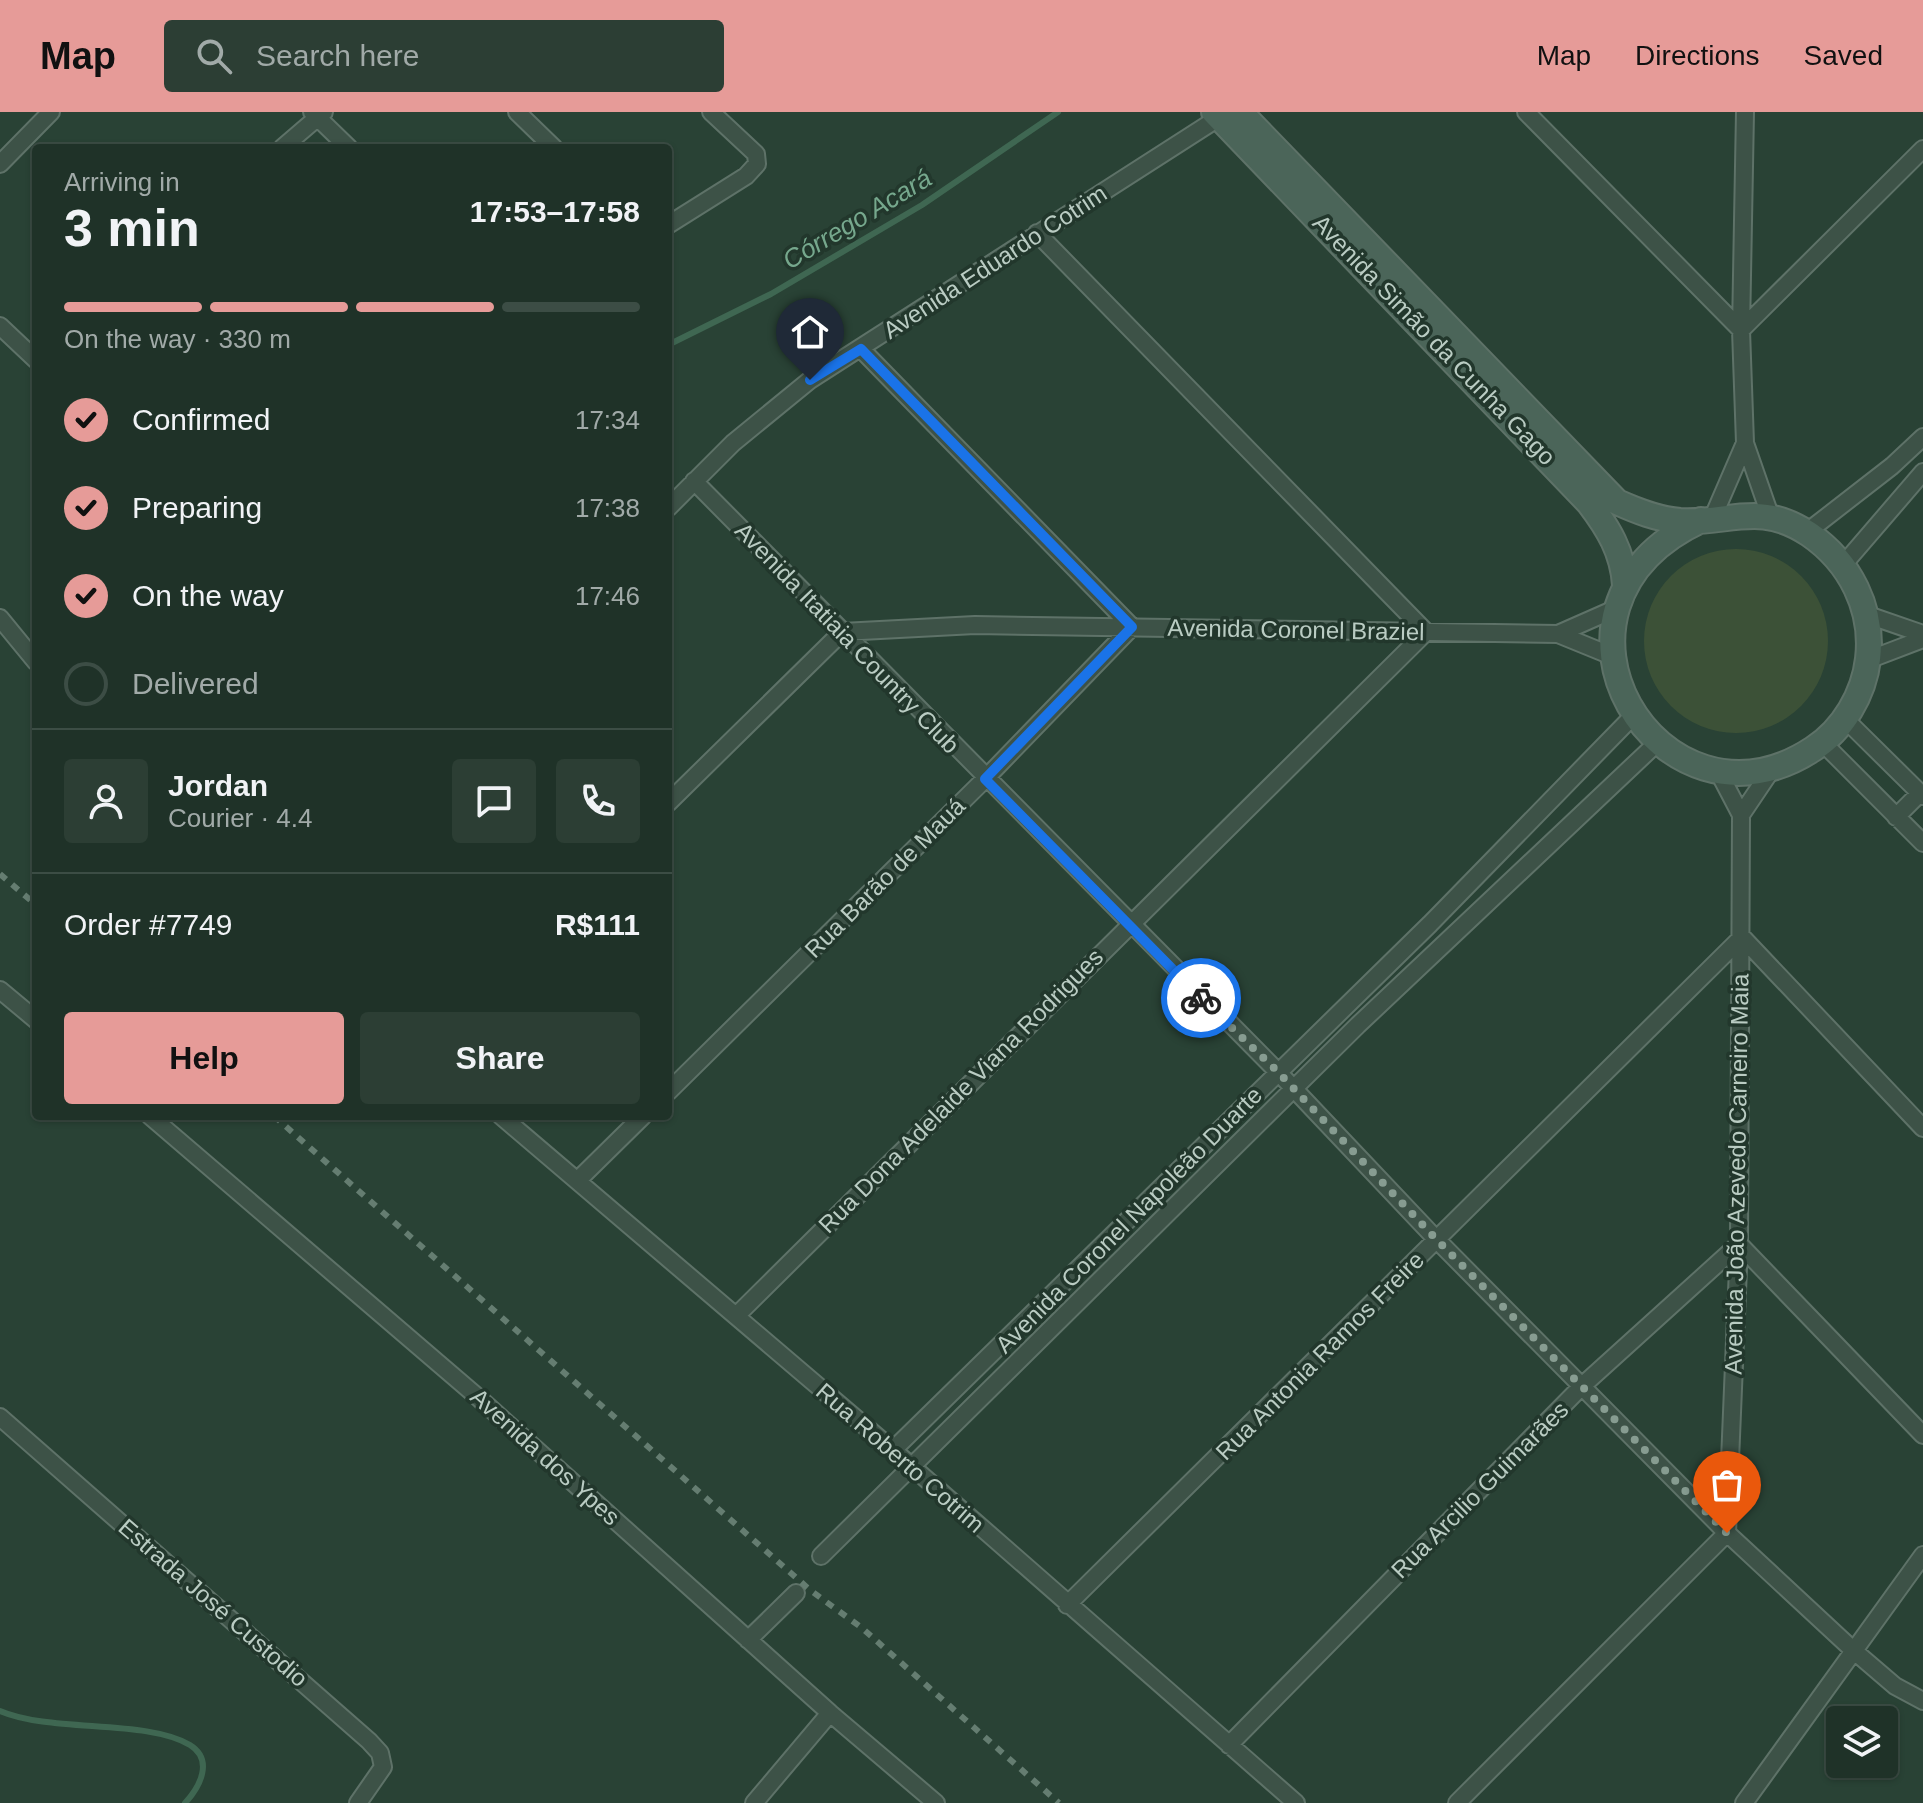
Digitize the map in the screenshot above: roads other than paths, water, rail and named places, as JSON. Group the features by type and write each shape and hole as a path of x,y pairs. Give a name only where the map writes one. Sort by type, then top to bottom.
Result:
{"street":[{"path":"0,164 51,112"},
{"path":"517,112 550,144"},
{"path":"672,222 746,176 757,164 756,154 711,112"},
{"path":"1526,112 1741,330"},
{"path":"1745,112 1741,330 1745,443 1771,518"},
{"path":"286,144 318,113 345,144"},
{"name":"Avenida Eduardo Cotrim","path":"672,504 733,443 810,380 1225,113"},
{"name":"Avenida Simão da Cunha Gago","path":"1225,113 1595,496 1624,565 1621,597"},
{"path":"1741,330 1923,149"},
{"path":"1037,233 1426,632"},
{"path":"0,326 32,356"},
{"path":"861,349 1132,627"},
{"path":"1807,532 1892,466 1923,437"},
{"path":"1707,518 1745,443"},
{"path":"1843,565 1923,472"},
{"name":"Avenida Itatiaia Country Club","path":"694,481 985,779 1278,1072 1437,1240 1727,1533 1853,1650 1895,1686 1923,1701"},
{"name":"Avenida Simão da Cunha Gago","path":"1595,496 1637,512 1669,519 1707,518"},
{"path":"1742,514 1771,518 1807,532 1843,565 1857,588 1865,614 1868,660 1860,691 1845,719 1823,743 1799,759 1772,769 1718,771 1686,760 1658,742 1634,715 1619,687 1612,656 1621,597 1648,553 1672,533 1707,518 1742,514"},
{"name":"Avenida Coronel Braziel","path":"1558,634 1621,597"},
{"path":"1865,614 1923,637"},
{"path":"0,618 32,657"},
{"name":"Avenida Coronel Braziel","path":"842,632 975,625 1558,634 1612,656"},
{"name":"Rua Barão de Mauá","path":"672,1088 985,779 1132,627"},
{"path":"672,799 842,632"},
{"name":"Rua Dona Adelaide Viana Rodrigues","path":"736,1316 1426,632"},
{"path":"1868,660 1923,637"},
{"name":"Avenida Coronel Napoleão Duarte","path":"893,1450 1461,893 1634,715"},
{"path":"1845,719 1921,794 1896,817"},
{"name":"Avenida Coronel Napoleão Duarte","path":"821,1556 1467,920 1658,742"},
{"path":"1823,743 1923,843"},
{"path":"1741,815 1772,769"},
{"name":"Avenida João Azevedo Carneiro Maia","path":"1718,771 1741,815 1739,1244 1727,1533"},
{"path":"1742,937 1923,1128"},
{"name":"Rua Antonia Ramos Freire","path":"1067,1605 1742,937"},
{"path":"0,990 32,1017"},
{"name":"Avenida dos Ypes","path":"155,1120 480,1399 830,1713 936,1803"},
{"name":"Rua Roberto Cotrim","path":"506,1120 893,1450 1296,1803"},
{"path":"578,1180 639,1120"},
{"path":"1739,1244 1923,1435"},
{"name":"Rua Arcilio Guimarães","path":"1229,1745 1582,1386 1739,1244"},
{"name":"Estrada José Custodio","path":"0,1417 369,1741 380,1753 383,1767 358,1803"},
{"path":"1457,1803 1727,1533"},
{"path":"1744,1803 1923,1555"},
{"path":"748,1640 796,1593"},
{"path":"754,1803 830,1713"}],"waterway":[{"name":"Córrego Acará","path":"672,343 771,294 922,205 1058,112"},
{"name":"Córrego Acará","path":"0,1711 45,1722 149,1732 190,1745 197,1751 203,1766 200,1782 185,1803"}],"railway":[{"path":"0,874 32,902"},
{"path":"279,1120 810,1590 862,1628 1059,1803"}]}
